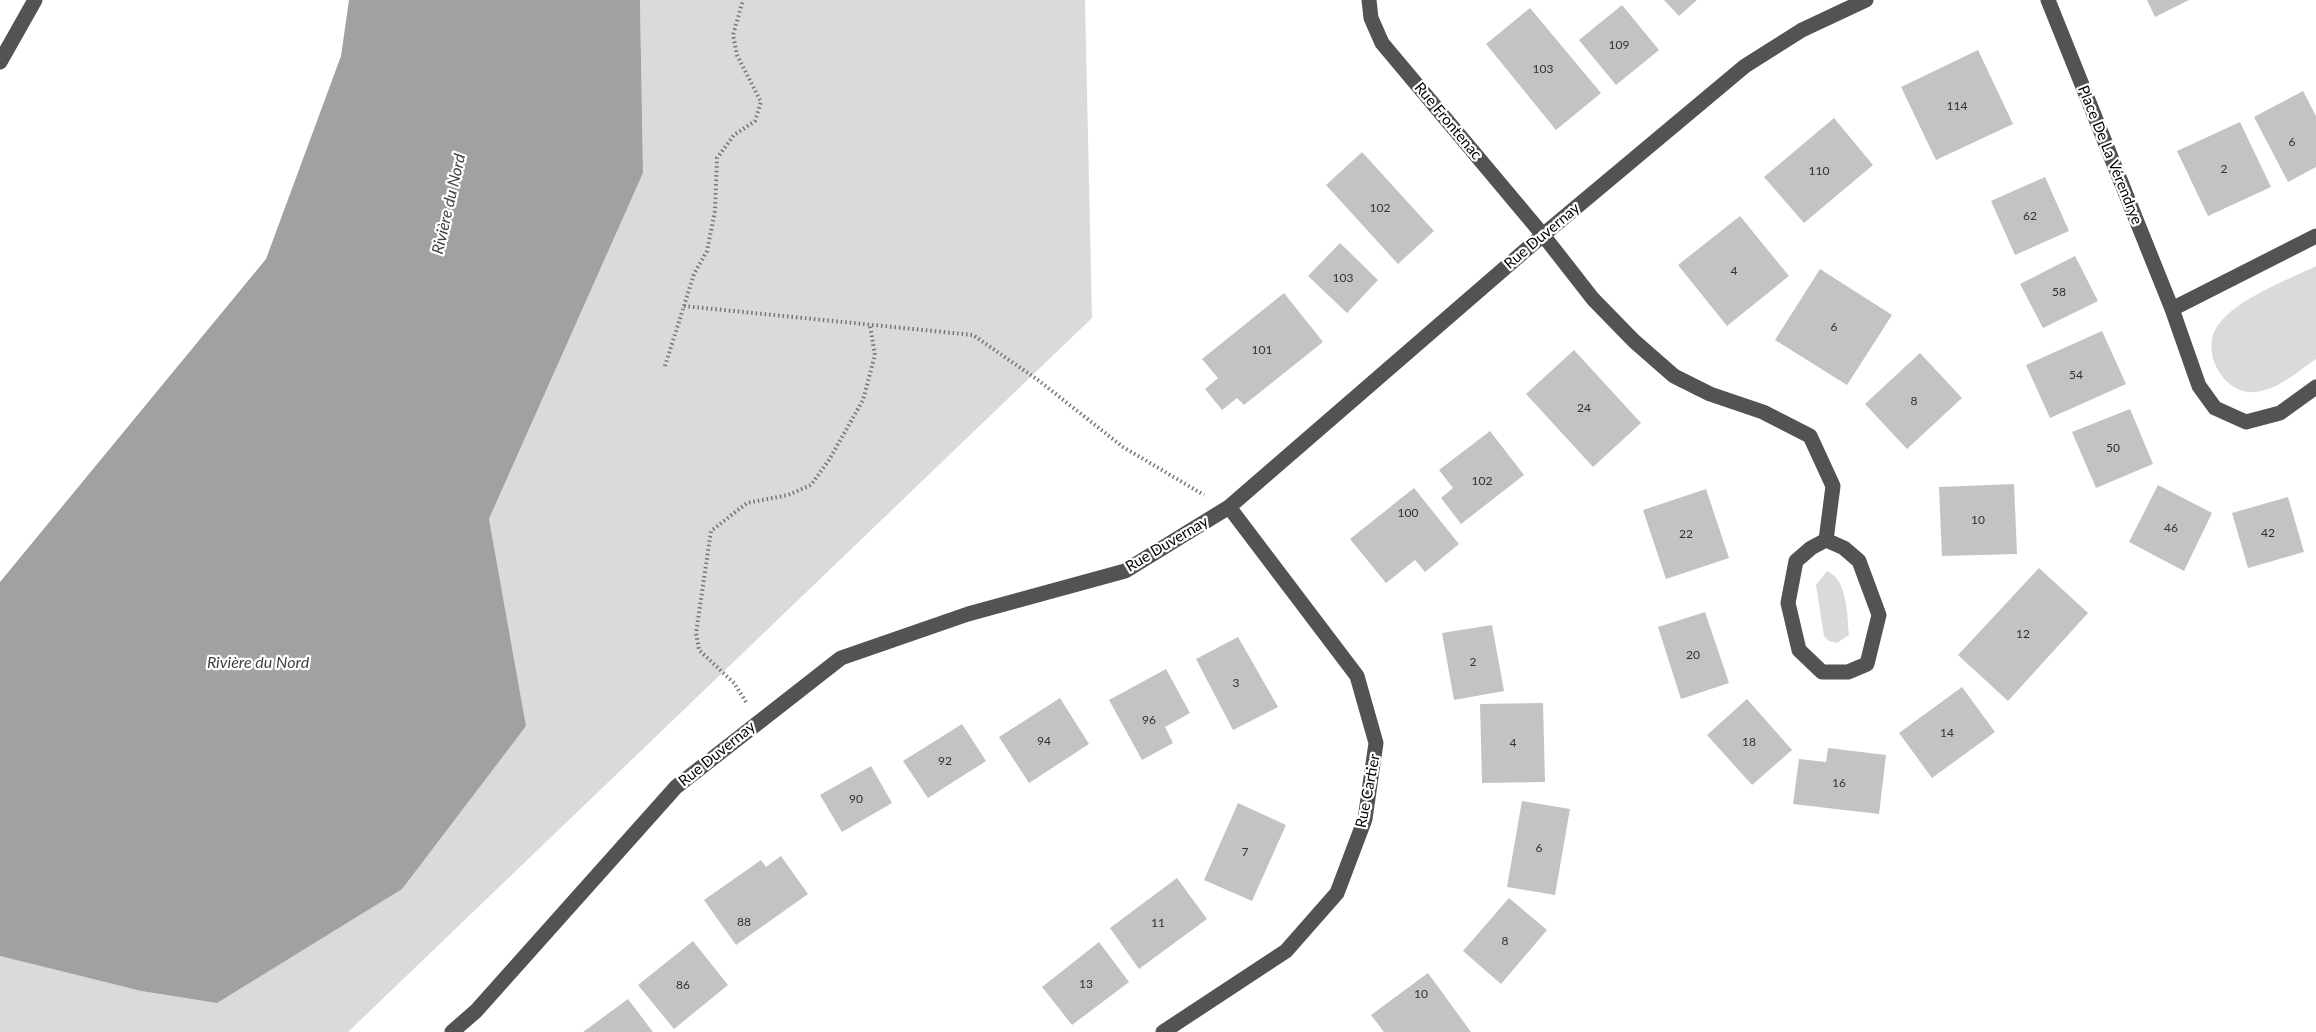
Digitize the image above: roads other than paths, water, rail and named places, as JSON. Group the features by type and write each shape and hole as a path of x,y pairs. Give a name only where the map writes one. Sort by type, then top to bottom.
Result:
{"street":[{"path":"0,62 35,0"},
{"name":"Rue Frontenac","path":"1369,0 1371,18 1382,43 1543,235 1593,299 1634,341 1674,376 1710,394 1763,412 1810,436 1833,486 1826,540"},
{"name":"Rue Duvernay","path":"452,1032 476,1011 676,787 841,658 968,614 1125,571 1228,507 1543,235 1745,66 1802,30 1866,0"},
{"name":"Place De La Vérendrye","path":"2048,0 2172,309 2199,386 2215,408 2246,422 2280,413 2316,387"},
{"path":"2172,309 2316,236"},
{"name":"Rue Cartier","path":"1163,1032 1286,951 1337,893 1365,819 1376,744 1357,676 1228,507"},
{"path":"1826,540 1844,548 1858,561 1879,615 1867,664 1848,672 1822,672 1799,650 1788,603 1796,561 1811,548 1826,540"}],"water":[{"name":"Rivière du Nord","path":"349,0 640,0 643,173 489,519 526,726 402,889 217,1003 141,991 0,956 0,582 266,259 341,56"}]}
